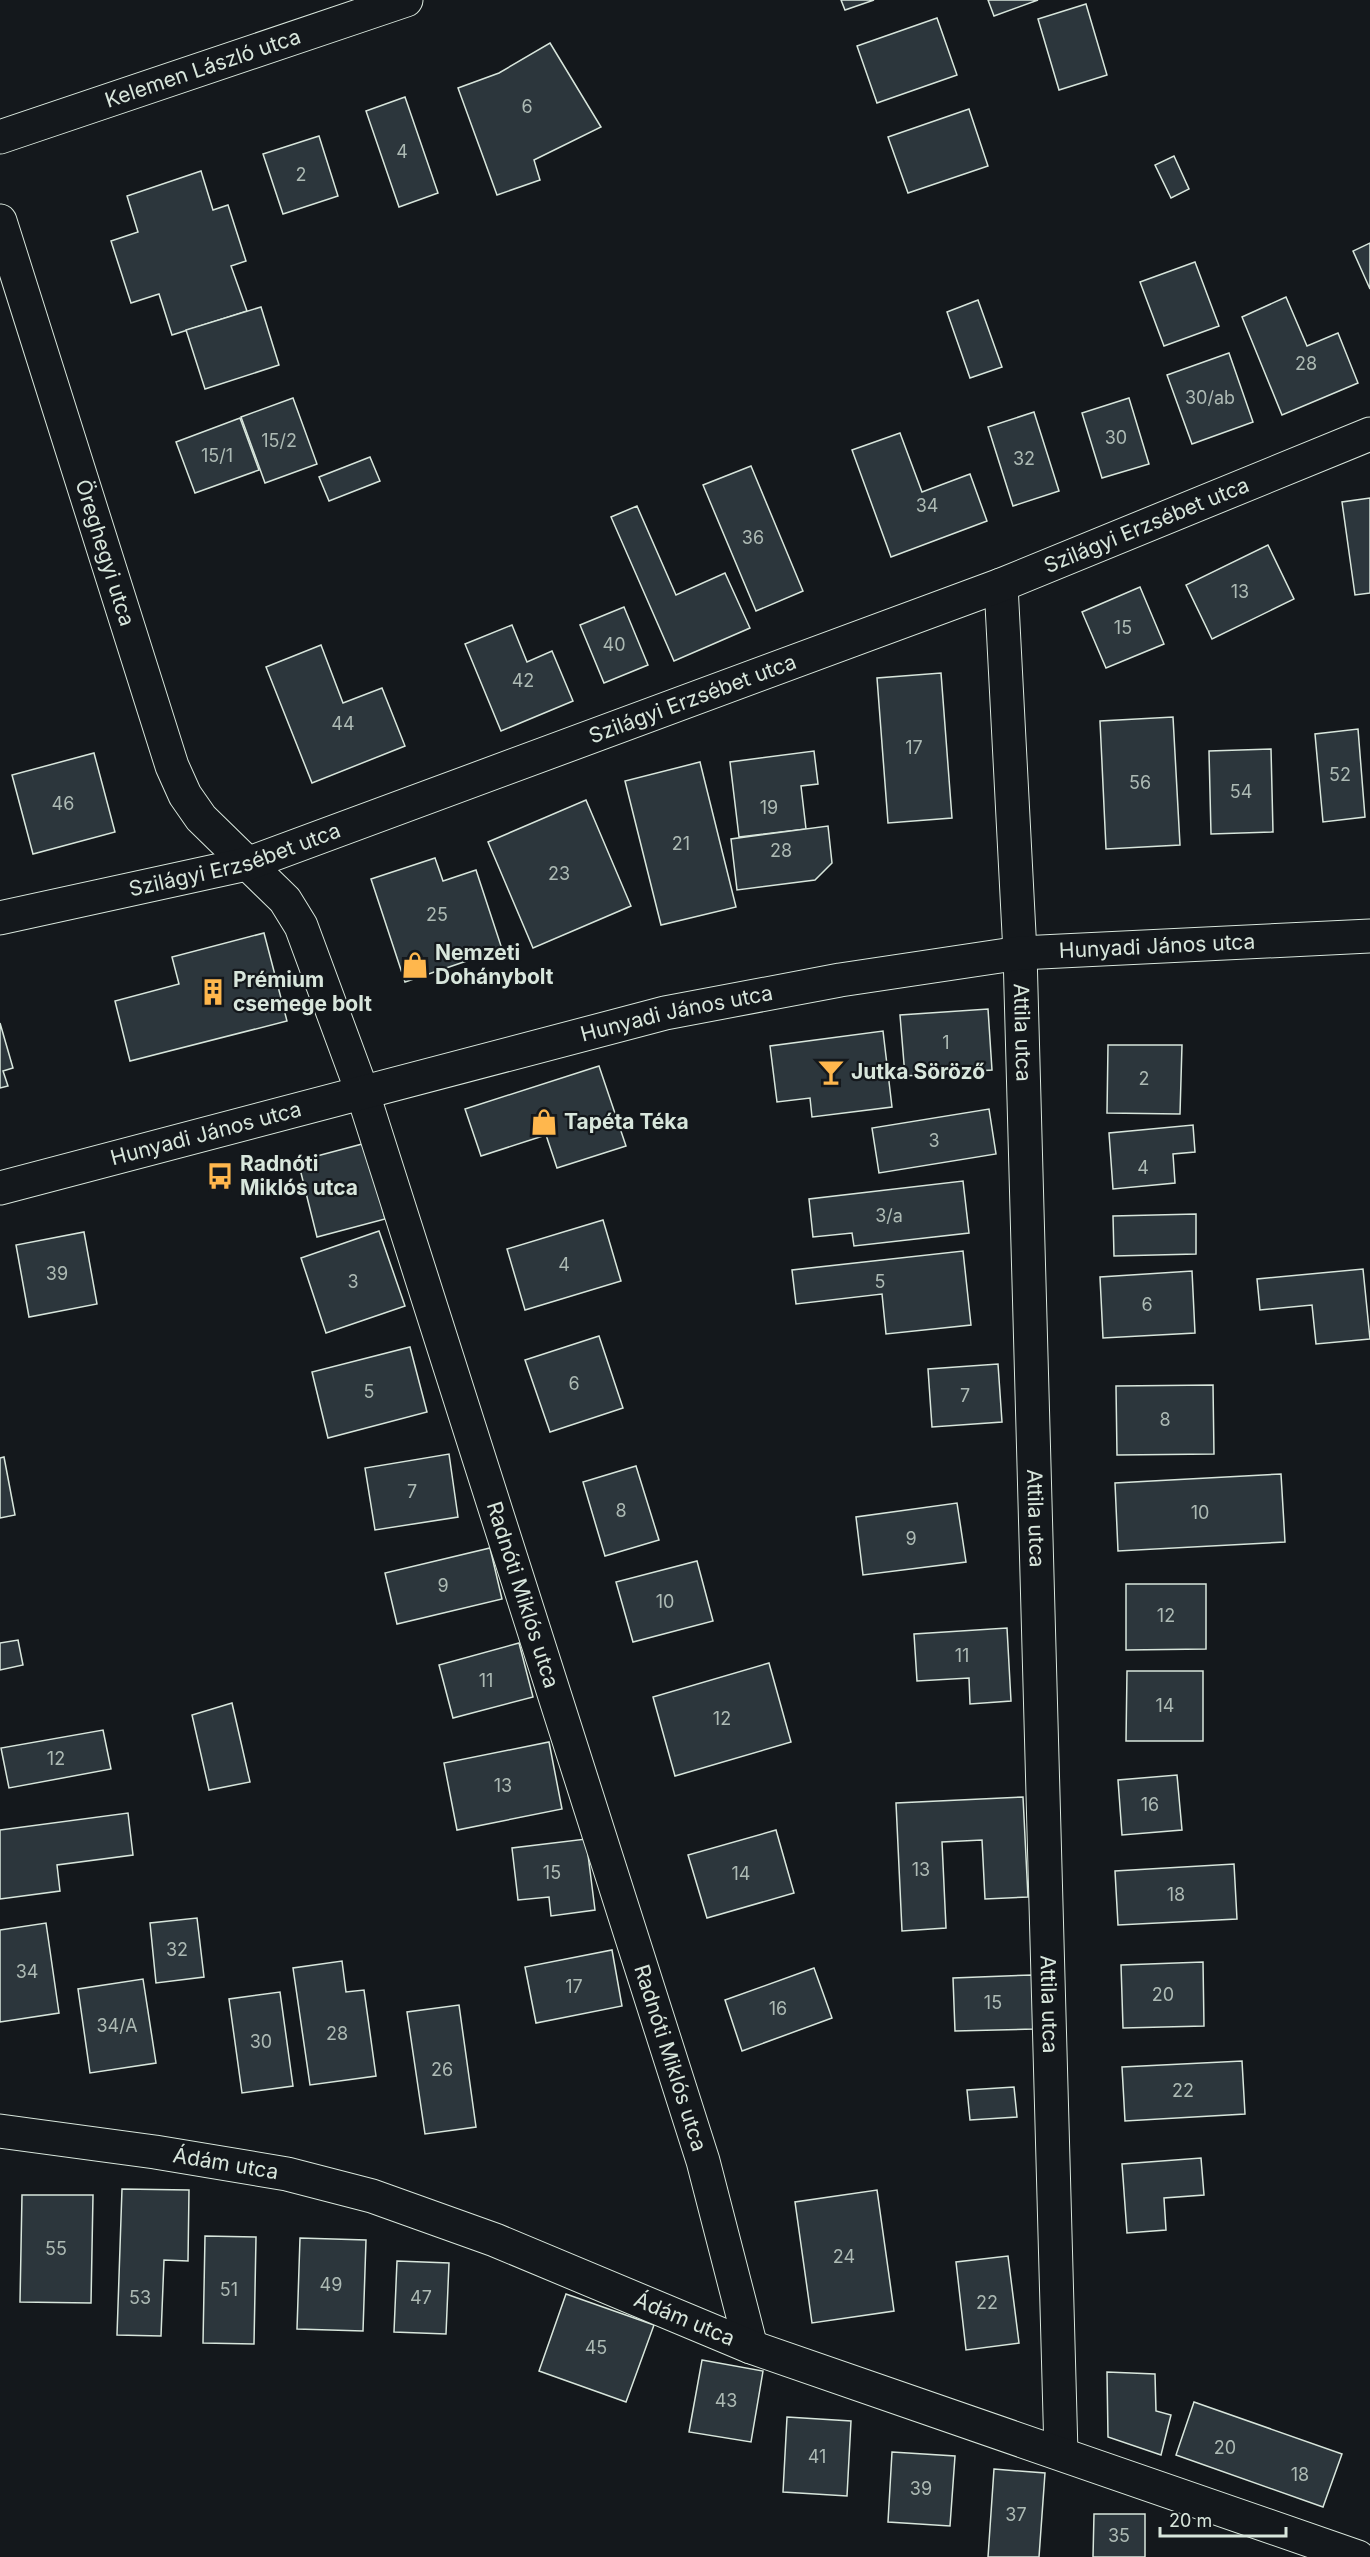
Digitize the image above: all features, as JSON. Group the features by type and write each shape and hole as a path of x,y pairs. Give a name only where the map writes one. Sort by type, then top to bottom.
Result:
{"street":[{"name":"Kelemen László utca","path":"0,137 406,0"},
{"name":"Öreghegyi utca","path":"0,221 172,766 185,795 201,818 247,864"},
{"name":"Szilágyi Erzsébet utca","path":"0,918 247,864 1001,585 1370,434"},
{"name":"Attila utca","path":"1001,585 1020,953 1061,2453"},
{"name":"Radnóti Miklós utca","path":"247,864 285,900 301,927 363,1094 703,2161 751,2347"},
{"name":"Hunyadi János utca","path":"0,1188 664,1013 840,980 1020,953 1370,936"},
{"name":"Ádám utca","path":"0,2131 155,2152 276,2172 372,2196 495,2240 751,2347 1358,2557"}],"building":[{"path":"841,0 874,0 845,10"},
{"path":"988,0 1038,0 994,16"},
{"path":"1086,4 1107,75 1059,90 1038,19"},
{"path":"937,18 957,75 877,103 857,46"},
{"path":"550,43 601,127 534,160 540,180 497,195 458,88 499,73"},
{"path":"405,97 438,193 399,207 366,111"},
{"path":"969,109 988,166 908,193 888,137"},
{"path":"319,136 338,196 283,214 263,154"},
{"path":"1174,156 1189,189 1171,198 1155,165"},
{"path":"201,171 213,210 228,205 246,261 231,266 247,311 172,335 159,294 131,303 111,241 138,232 127,196"},
{"path":"1370,243 1370,289 1353,251"},
{"path":"1195,262 1219,326 1164,346 1140,282"},
{"path":"1286,297 1307,346 1338,333 1358,383 1282,415 1242,317"},
{"path":"978,300 1002,367 970,378 947,312"},
{"path":"261,307 279,365 205,389 186,330"},
{"path":"1229,353 1253,422 1192,444 1167,375"},
{"path":"293,398 317,464 265,483 241,417"},
{"path":"1129,398 1149,464 1102,478 1082,413"},
{"path":"1034,412 1059,491 1013,506 988,427"},
{"path":"240,418 259,470 195,493 176,442"},
{"path":"900,433 922,492 970,474 987,521 891,557 852,450"},
{"path":"370,457 380,481 329,501 319,477"},
{"path":"751,466 803,591 756,611 703,485"},
{"path":"1370,498 1370,593 1355,595 1342,502"},
{"path":"637,506 676,595 725,573 750,628 674,661 611,517"},
{"path":"1268,545 1294,599 1212,639 1186,585"},
{"path":"1140,587 1164,644 1106,668 1082,612"},
{"path":"624,607 648,665 604,683 580,625"},
{"path":"512,625 527,662 552,651 573,701 501,731 465,644"},
{"path":"321,645 343,703 382,688 405,746 312,783 266,667"},
{"path":"941,673 952,818 888,823 877,678"},
{"path":"1173,717 1180,845 1106,849 1100,721"},
{"path":"1358,729 1365,817 1323,822 1315,734"},
{"path":"1271,749 1273,832 1211,834 1209,751"},
{"path":"814,751 818,784 801,786 806,829 739,837 730,762"},
{"path":"94,753 115,832 33,854 12,775"},
{"path":"700,762 736,907 661,925 625,781"},
{"path":"586,800 631,906 533,948 488,842"},
{"path":"828,826 832,863 815,880 737,890 731,839"},
{"path":"435,858 443,881 476,870 502,949 405,982 371,879"},
{"name":"Prémium csemege bolt","path":"264,933 287,1021 130,1061 115,1001 179,984 172,957"},
{"path":"988,1009 992,1070 905,1076 900,1015"},
{"path":"0,1023 13,1068 3,1071 8,1086 0,1088"},
{"name":"Jutka Söröző","path":"883,1031 892,1107 812,1117 810,1098 777,1102 770,1046"},
{"path":"1108,1045 1182,1045 1180,1114 1107,1113"},
{"name":"Tapéta Téka","path":"599,1066 626,1146 557,1168 546,1135 481,1156 465,1109"},
{"path":"989,1109 996,1154 879,1173 872,1128"},
{"path":"1193,1125 1195,1152 1173,1154 1175,1183 1113,1189 1109,1133"},
{"path":"366,1143 385,1219 317,1237 298,1161"},
{"path":"963,1181 969,1233 854,1246 852,1233 813,1237 809,1199"},
{"path":"1196,1214 1196,1254 1114,1256 1113,1216"},
{"path":"603,1220 621,1281 525,1310 507,1249"},
{"path":"379,1231 405,1306 326,1333 301,1258"},
{"path":"84,1232 97,1304 29,1317 16,1245"},
{"path":"963,1251 971,1325 886,1334 882,1294 796,1304 792,1270"},
{"path":"1363,1269 1370,1339 1316,1344 1312,1305 1260,1310 1257,1279"},
{"path":"1192,1271 1195,1333 1103,1338 1100,1277"},
{"path":"599,1336 623,1408 550,1432 525,1360"},
{"path":"410,1347 427,1412 328,1438 312,1372"},
{"path":"998,1364 1002,1422 932,1427 928,1369"},
{"path":"1213,1385 1214,1454 1117,1455 1116,1386"},
{"path":"449,1454 458,1517 375,1530 365,1468"},
{"path":"4,1457 15,1515 0,1518 0,1458"},
{"path":"636,1466 659,1540 605,1556 583,1482"},
{"path":"1281,1474 1285,1542 1118,1551 1115,1483"},
{"path":"957,1503 966,1562 863,1575 856,1517"},
{"path":"490,1548 502,1599 397,1624 385,1573"},
{"path":"697,1561 713,1621 633,1642 616,1582"},
{"path":"1126,1584 1206,1584 1206,1649 1126,1650"},
{"path":"1007,1628 1011,1701 970,1704 969,1678 917,1681 914,1634"},
{"path":"18,1640 23,1665 0,1670 0,1643"},
{"path":"519,1643 533,1697 453,1718 439,1665"},
{"path":"769,1663 791,1742 675,1776 653,1697"},
{"path":"1127,1671 1203,1671 1203,1741 1126,1741"},
{"path":"232,1703 250,1782 209,1790 192,1715"},
{"path":"103,1730 111,1769 9,1788 1,1748"},
{"path":"549,1742 562,1809 457,1830 444,1763"},
{"path":"1177,1775 1182,1830 1122,1835 1118,1780"},
{"path":"1023,1797 1028,1897 985,1899 982,1840 942,1842 946,1928 902,1931 896,1803"},
{"path":"128,1813 133,1855 57,1865 60,1891 0,1899 0,1830"},
{"path":"776,1830 794,1893 707,1918 688,1855"},
{"path":"586,1839 595,1910 551,1916 549,1897 518,1900 512,1848"},
{"path":"1234,1864 1237,1919 1118,1925 1115,1871"},
{"path":"197,1918 204,1977 156,1983 150,1923"},
{"path":"46,1923 59,2013 0,2022 0,1930"},
{"path":"612,1950 622,2006 536,2023 525,1967"},
{"path":"342,1961 346,1992 364,1990 376,2076 310,2085 293,1968"},
{"path":"1203,1962 1204,2026 1123,2028 1121,1965"},
{"path":"814,1968 832,2018 742,2051 725,2000"},
{"path":"1032,1975 1034,2029 955,2031 953,1978"},
{"path":"143,1979 156,2063 90,2073 78,1989"},
{"path":"280,1992 293,2086 242,2093 229,1999"},
{"path":"459,2005 476,2127 425,2134 407,2012"},
{"path":"1242,2061 1245,2114 1125,2121 1122,2067"},
{"path":"1014,2087 1017,2117 970,2120 967,2090"},
{"path":"1201,2158 1204,2195 1164,2198 1166,2230 1127,2233 1122,2164"},
{"path":"122,2189 189,2190 188,2261 164,2260 161,2336 117,2335"},
{"path":"877,2190 894,2311 812,2323 795,2202"},
{"path":"22,2195 93,2195 91,2303 20,2302"},
{"path":"205,2236 256,2237 254,2344 203,2343"},
{"path":"300,2238 366,2240 363,2331 297,2329"},
{"path":"1008,2256 1019,2343 966,2350 956,2262"},
{"path":"397,2261 449,2263 446,2334 394,2332"},
{"path":"566,2294 654,2325 626,2402 539,2371"},
{"path":"702,2360 763,2371 751,2442 689,2432"},
{"path":"1107,2372 1155,2374 1156,2411 1171,2415 1161,2455 1108,2437"},
{"path":"1194,2402 1342,2454 1323,2507 1176,2455"},
{"path":"787,2417 851,2421 847,2496 783,2492"},
{"path":"892,2452 955,2456 950,2526 888,2522"},
{"path":"994,2469 1045,2473 1039,2557 988,2557"},
{"path":"1094,2514 1145,2514 1145,2557 1093,2557"}],"place":[{"name":"Nemzeti Dohánybolt","path":"415,965"},
{"name":"Prémium csemege bolt","path":"213,992"},
{"name":"Jutka Söröző","path":"831,1072"},
{"name":"Tapéta Téka","path":"544,1122"},
{"name":"Radnóti Miklós utca","path":"220,1176"}]}
